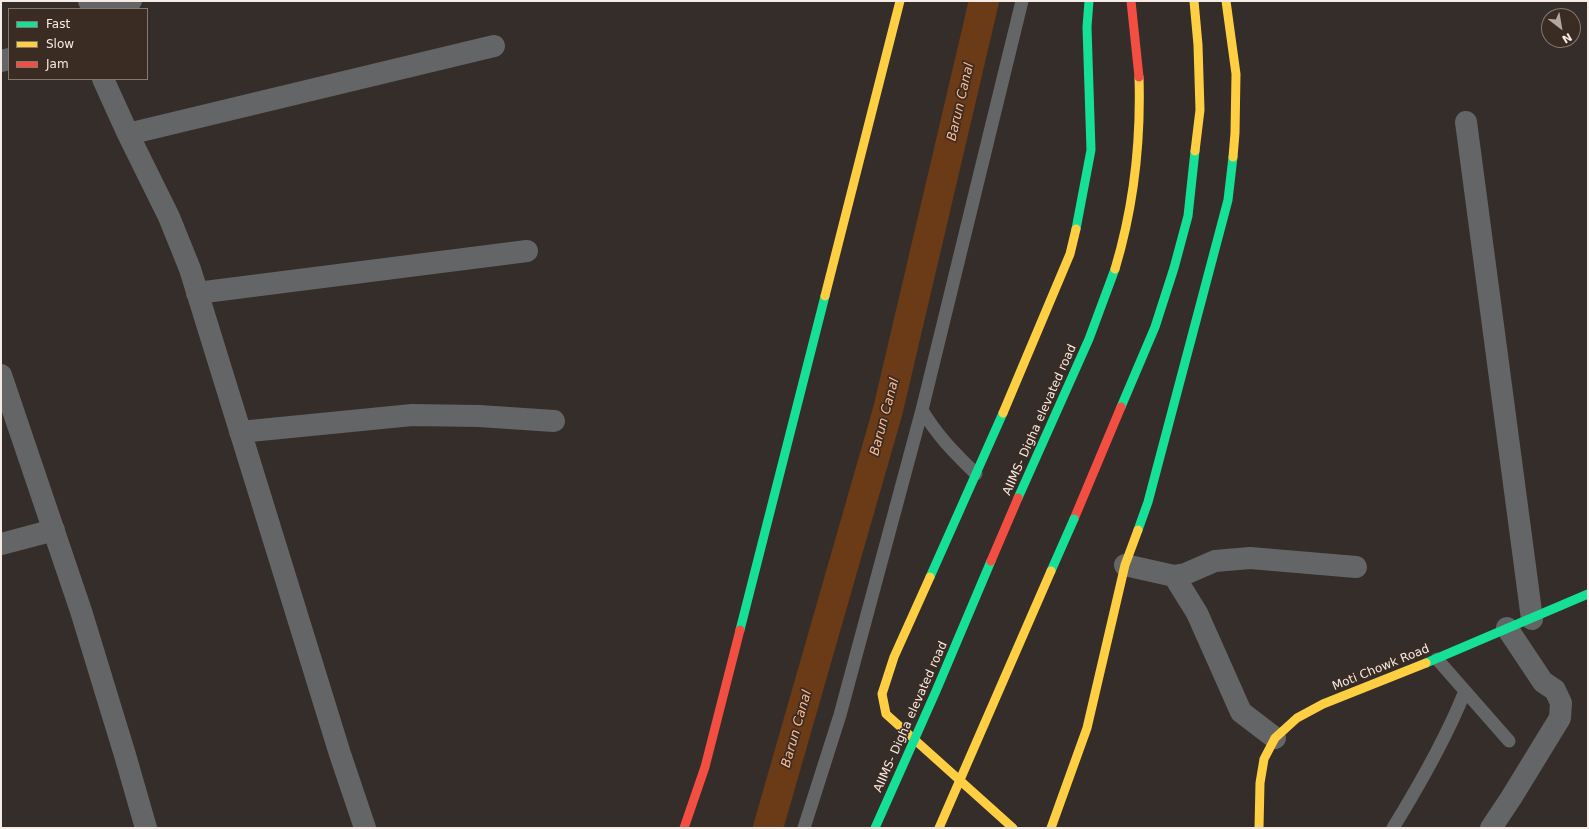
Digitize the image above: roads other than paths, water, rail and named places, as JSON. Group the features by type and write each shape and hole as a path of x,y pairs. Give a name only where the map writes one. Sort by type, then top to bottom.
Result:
{"main road":[{"path":"684,828 707,760 900,1"},
{"path":"1013,828 886,714 882,694 894,657 976,474 1070,254 1082,201 1091,150 1088,27 1089,1"},
{"name":"AIIMS- Digha elevated road","path":"875,828 1105,301 1123,239 1133,194 1139,139 1136,33 1132,1"},
{"path":"939,828 1074,519 1155,327 1174,268 1188,216 1200,110 1198,45 1194,1"},
{"path":"1051,828 1087,728 1125,565 1148,502 1228,200 1235,133 1236,74 1226,1"},
{"name":"Moti Chowk Road","path":"1259,828 1260,783 1264,759 1275,738 1297,718 1323,704 1532,619 1588,594"}],"street":[{"path":"114,8 131,1"},
{"path":"128,134 494,46"},
{"path":"103,80 169,217 190,269 340,754 365,828"},
{"path":"1466,122 1532,619"},
{"path":"197,293 527,251"},
{"path":"1,375 105,685 146,828"},
{"path":"240,432 412,416 479,416 554,421"},
{"path":"1,544 54,530"},
{"path":"1125,565 1174,576 1185,574 1215,561 1250,558 1356,567"},
{"path":"1174,576 1197,613 1241,712 1275,738"},
{"path":"1491,828 1560,718 1561,703 1555,690 1544,682 1507,628"}],"lane":[{"path":"804,828 840,715 922,410 1022,1"},
{"path":"922,410 944,442 976,474"},
{"path":"1437,658 1509,741"},
{"path":"1393,828 1452,724 1465,691"}],"waterway":[{"name":"Barun Canal","path":"768,828 888,410 984,1"}]}
